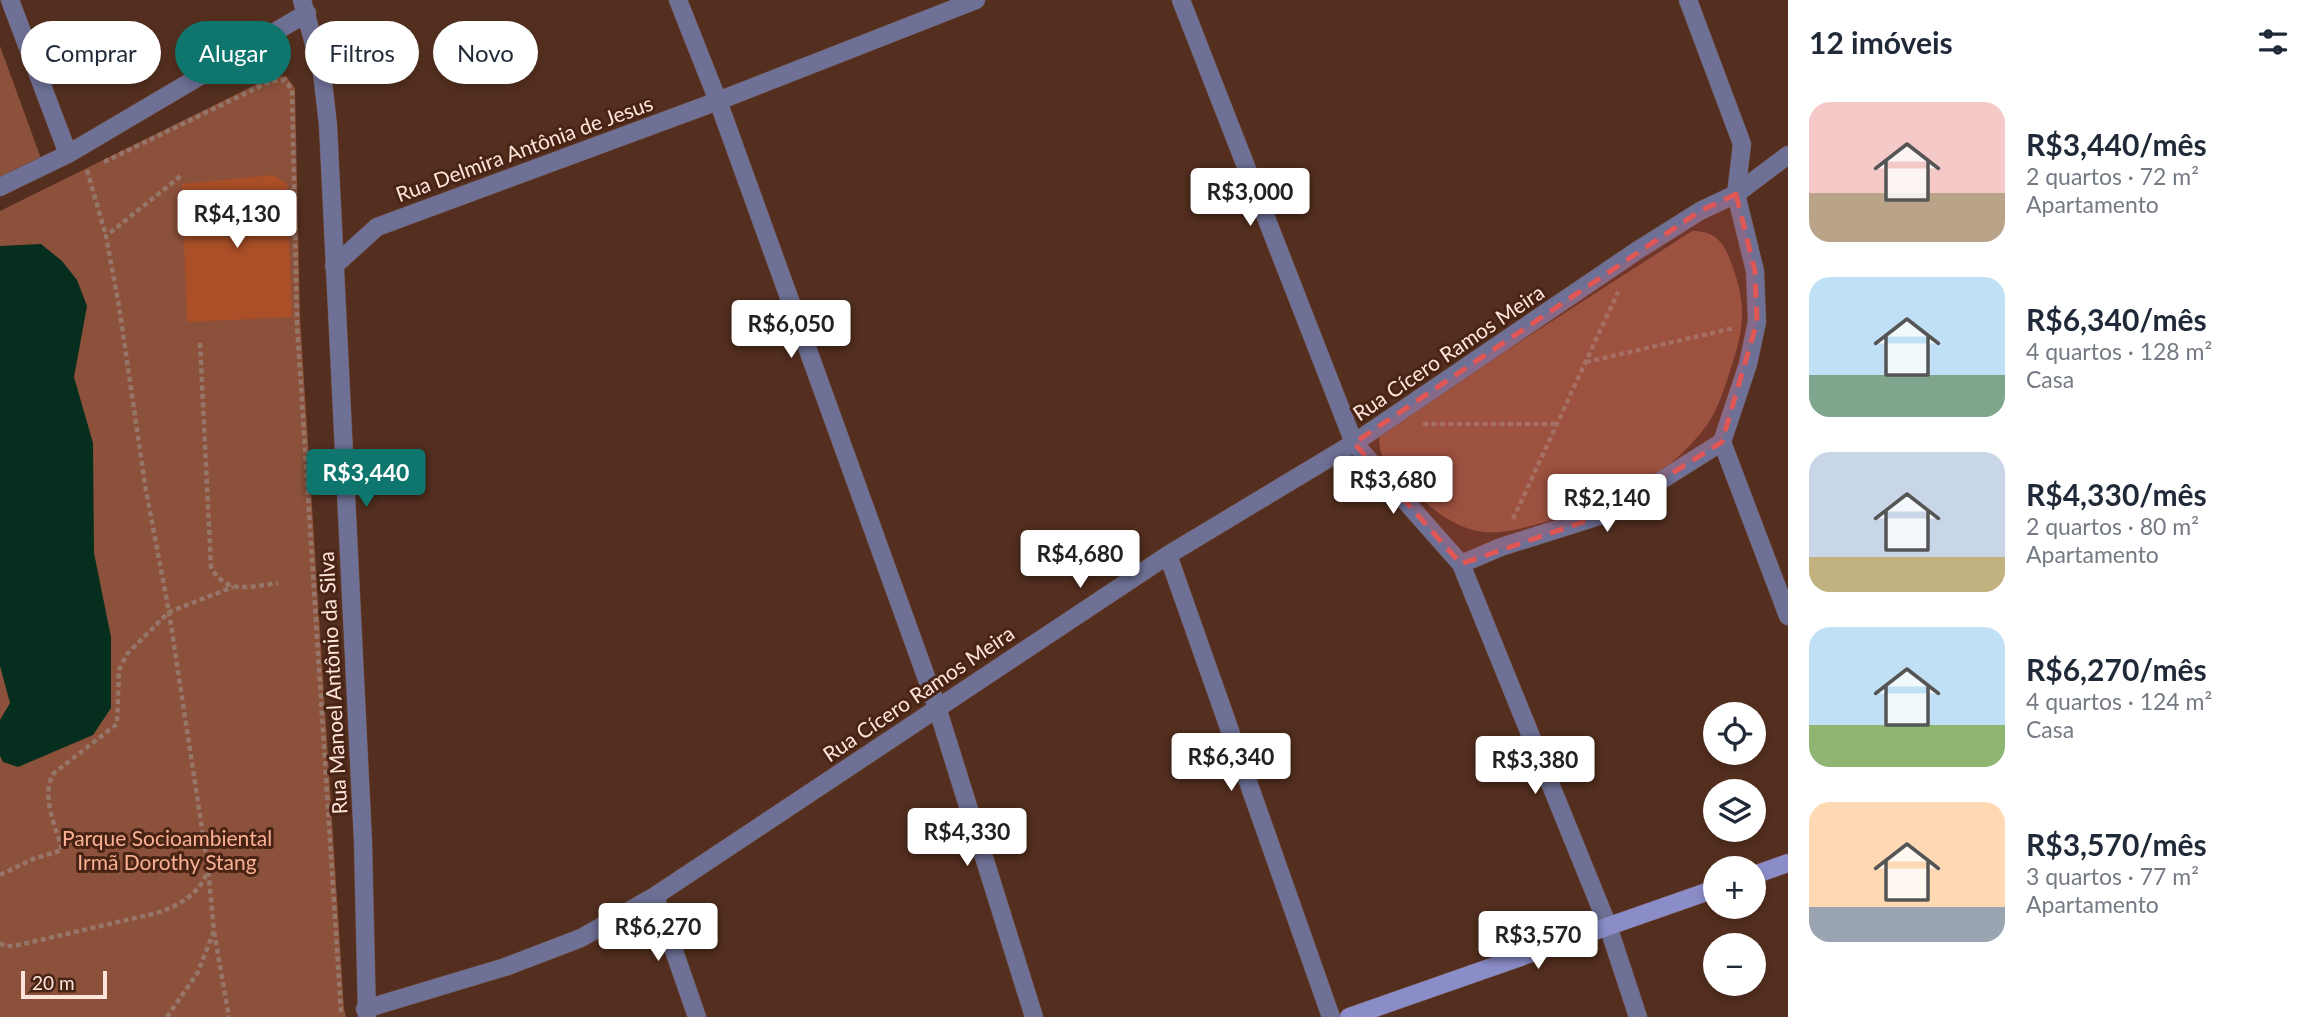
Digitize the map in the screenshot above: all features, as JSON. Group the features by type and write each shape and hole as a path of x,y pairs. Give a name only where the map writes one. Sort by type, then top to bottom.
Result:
{"street":[{"path":"10,0 68,154"},
{"path":"678,0 718,101 937,707 1034,1017"},
{"name":"Rua Delmira Antônia de Jesus","path":"334,266 377,227 718,101 976,0"},
{"path":"1181,0 1354,443 1461,564 1608,926 1638,1017"},
{"path":"1688,0 1742,144 1736,194 1755,271 1757,322 1748,364 1722,442 1788,616"},
{"path":"0,187 68,154 304,6"},
{"name":"Rua Manoel Antônio da Silva","path":"304,6 322,73 328,125 363,842 366,1013"},
{"name":"Rua Cícero Ramos Meira","path":"366,1013 517,962 581,937 655,896 1168,555 1354,443 1638,250 1700,211 1736,194 1788,155"},
{"path":"1461,564 1501,547 1609,513 1722,442"},
{"path":"1168,555 1331,1017"},
{"path":"1766,871 1788,863"},
{"path":"1349,1017 1703,893"},
{"path":"655,896 697,1017"}],"path":[{"path":"100,164 271,81 285,80 292,90 297,324 342,1017"},
{"path":"75,177 87,170 106,236 145,485 169,612 208,868 214,931 229,1017"},
{"path":"106,236 181,175"},
{"path":"1501,547 1620,288"},
{"path":"1585,362 1757,322"},
{"path":"200,343 211,567 218,580 233,587"},
{"path":"1421,424 1556,424"},
{"path":"0,875 33,859 62,850 48,793 52,776 117,724 119,670 127,654 169,612 233,587 278,583"},
{"path":"0,943 14,946 157,913 178,905 197,891 207,876 208,868"},
{"path":"167,1017 198,972 214,931"}],"highlighted area":[{"path":"1736,194 1755,271 1757,322 1722,442 1609,513 1461,564 1354,443 1700,211"}],"green space":[{"path":"0,46 43,164 0,185"},
{"name":"Parque Socioambiental Irmã Dorothy Stang","path":"291,83 295,88 300,317 346,1017 0,1017 0,211 257,84"},
{"path":"1692,231 1714,236 1726,250 1737,279 1742,317 1735,354 1716,409 1695,440 1679,456 1642,483 1602,503 1539,524 1490,532 1460,525 1444,516 1408,489 1392,472 1381,454 1380,432"}],"shaded area":[{"path":"41,244 62,261 77,280 87,306 74,377 93,443 94,553 111,637 111,708 93,735 18,767 3,762 0,756 0,720 10,703 0,666 0,246"}],"building":[{"path":"273,175 287,184 292,317 187,322 182,184"}]}
